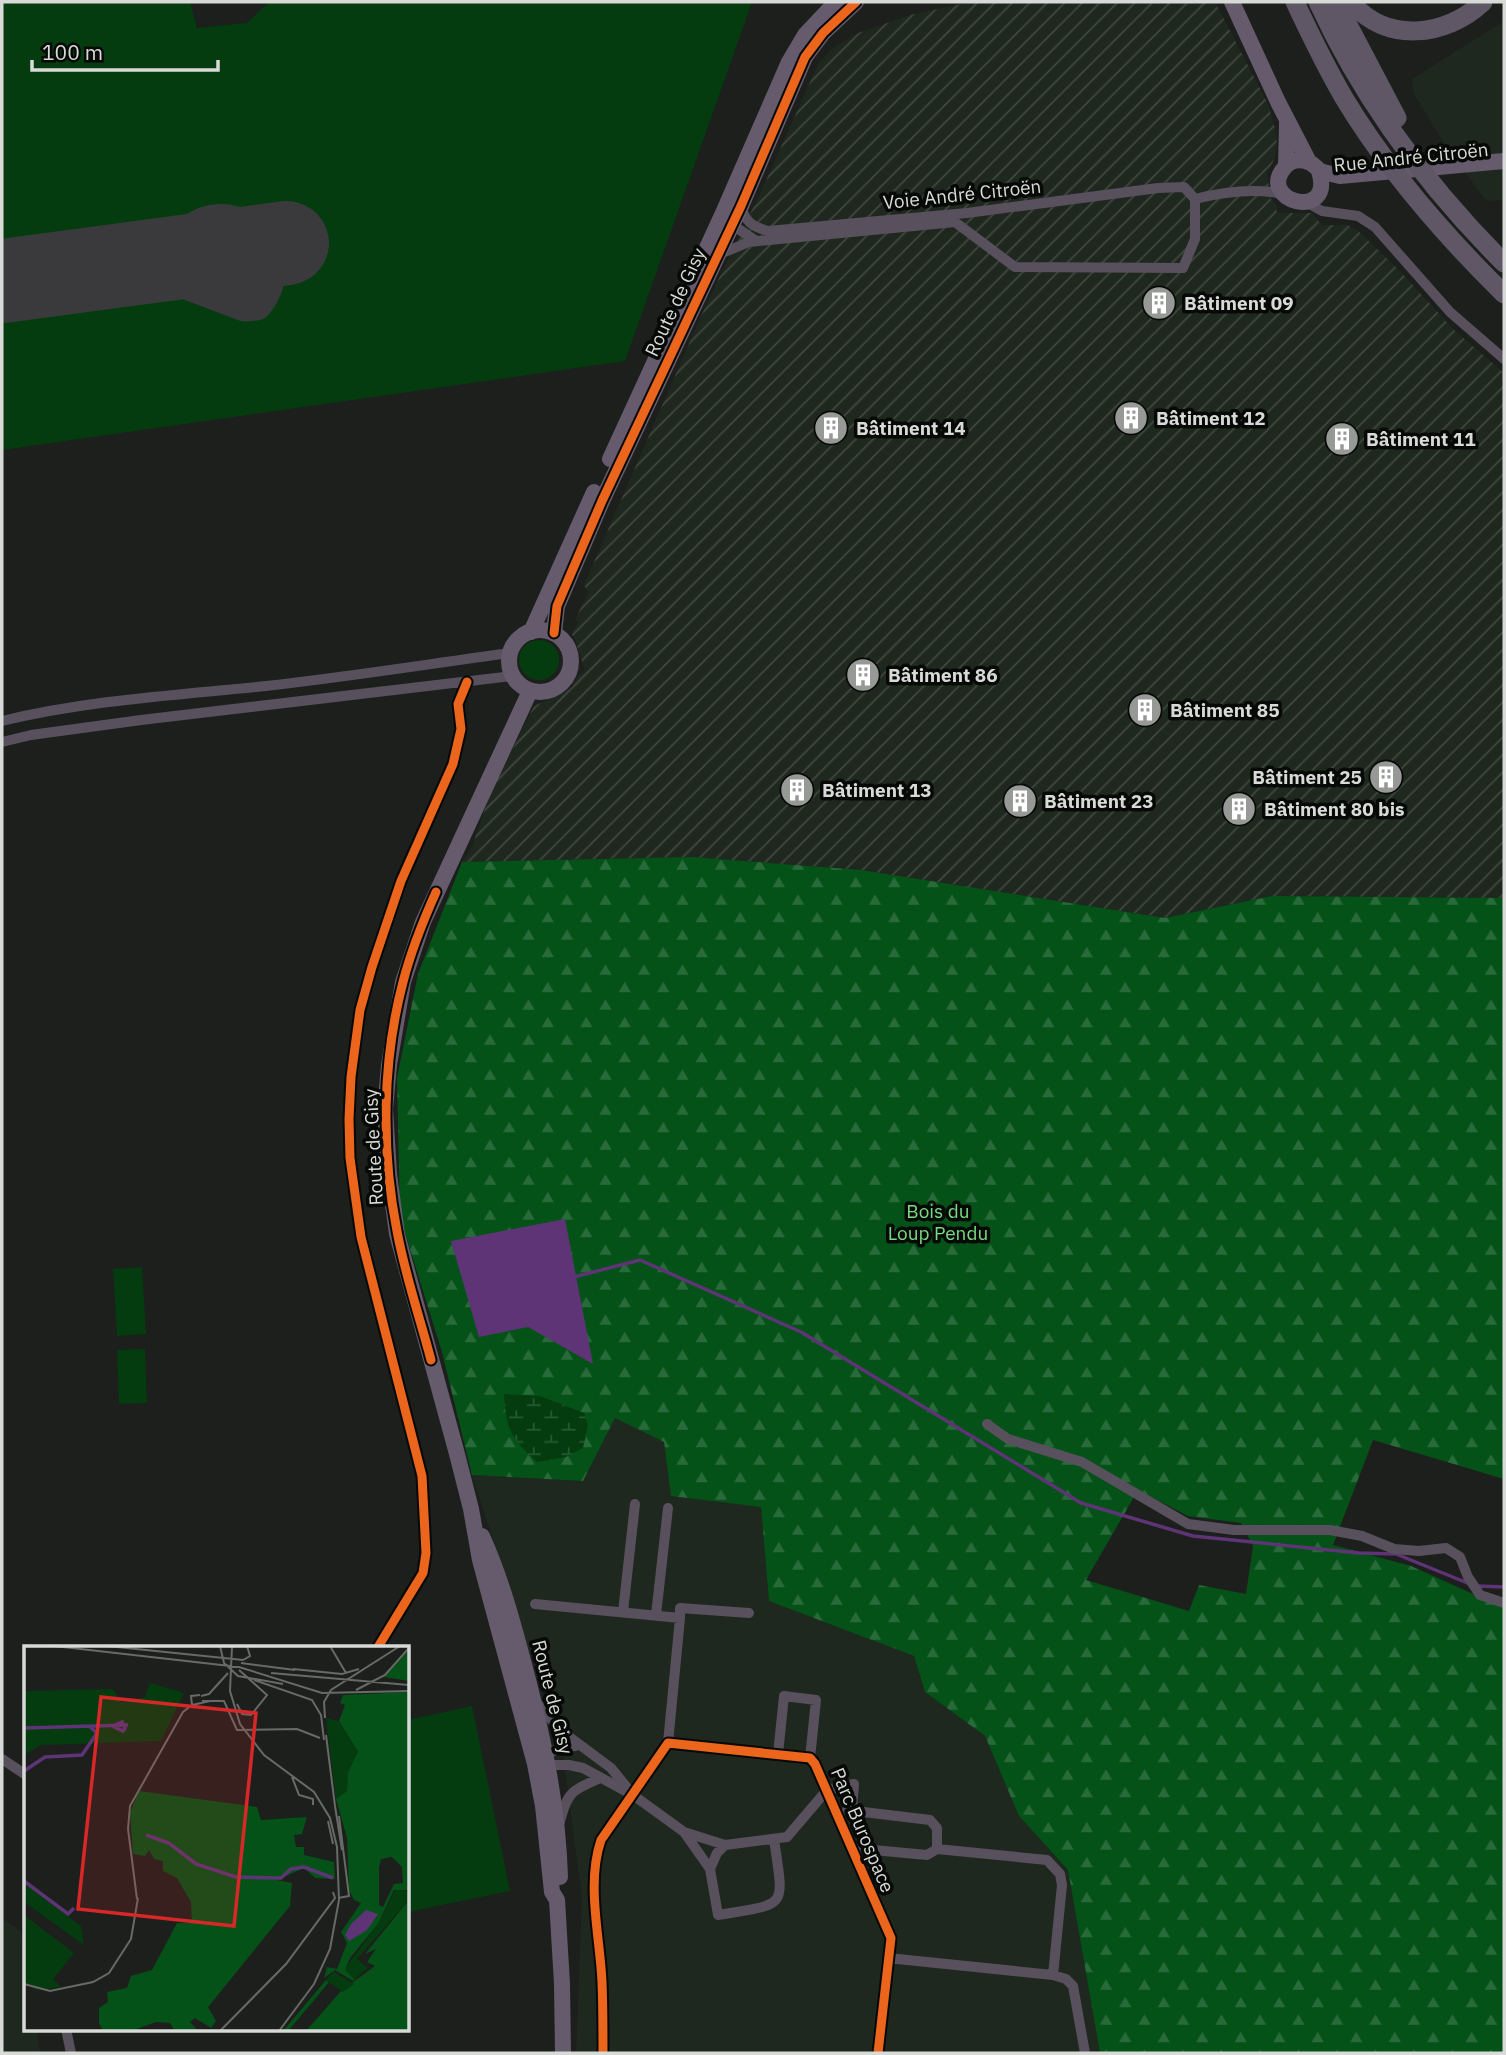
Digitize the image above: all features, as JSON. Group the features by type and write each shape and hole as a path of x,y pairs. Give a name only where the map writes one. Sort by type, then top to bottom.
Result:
{"highway":[{"path":"1295,2 1344,97 1387,161 1442,230 1504,294"},
{"path":"1318,2 1349,62 1397,138 1431,184 1504,264"},
{"path":"1336,2 1404,130 1476,220 1504,248"},
{"path":"1350,2 1374,21 1393,29 1413,32 1442,28 1454,23 1483,2"}],"street":[{"name":"Route de Gisy","path":"554,633 557,606 602,501 732,222 734,204 789,62 805,35 836,2"},
{"name":"Route de Gisy","path":"531,632 805,57 823,33 856,2"},
{"path":"1232,2 1317,178 1324,202 1336,212"},
{"path":"1287,120 1286,166 1279,179 1283,194 1289,200 1306,202 1322,211 1358,216 1375,227 1450,312 1504,359"},
{"name":"Rue André Citroën","path":"1286,166 1295,160 1317,178 1355,180 1473,168 1504,161"},
{"name":"Rue André Citroën","path":"1473,168 1504,169"},
{"name":"Rue André Citroën","path":"1306,202 1317,178"},
{"name":"Voie André Citroën","path":"734,204 755,228 768,231 977,212 1158,188 1184,187 1195,199"},
{"path":"717,256 756,241 955,222 1015,267 1183,268 1195,239 1195,199 1218,194 1260,191 1283,194"},
{"path":"732,222 756,241"},
{"path":"539,630 554,633 570,652 570,671 557,687 548,691 530,691 512,676 510,653 518,640 531,632 539,630"},
{"path":"2,721 138,699 510,653"},
{"path":"2,742 31,735 141,720 512,676"},
{"path":"379,1646 423,1573 426,1553 422,1476 361,1237 351,1158 351,1077 360,1010 372,967 401,881 453,764 461,729 458,704 467,682"},
{"name":"Route de Gisy","path":"530,691 423,922 403,982 389,1065 385,1109 389,1174 397,1234 471,1509 480,1560 543,1761 542,1805 552,1892 557,1900 563,2053"},
{"path":"987,1424 1008,1438 1082,1462 1188,1524 1234,1530 1330,1530 1362,1536 1394,1549 1419,1551 1446,1548 1460,1557 1480,1595 1504,1603"},
{"path":"624,1612 635,1504"},
{"path":"656,1615 668,1508"},
{"name":"Route de Gisy","path":"471,1509 500,1581 532,1695 558,1828 561,1892 557,1900"},
{"path":"535,1604 680,1618"},
{"path":"603,2053 596,1855 601,1840 668,1743 680,1608 749,1613"},
{"name":"Parc Burospace","path":"532,1695 555,1725 611,1768 633,1795"},
{"name":"Parc Burospace","path":"778,1754 784,1696 816,1700 810,1758"},
{"name":"Parc Burospace","path":"668,1743 810,1758 815,1764 891,1938 878,2053"},
{"path":"543,1761 555,1750 579,1745"},
{"path":"2,1759 24,1773"},
{"name":"Parc Burospace","path":"543,1761 576,1766 600,1778 633,1795 684,1832 710,1869 718,1915 770,1907 778,1900 782,1891 774,1839"},
{"path":"558,1828 566,1798 570,1793 600,1778"},
{"name":"Parc Burospace","path":"684,1832 725,1844 774,1839 792,1834 827,1790 854,1784 852,1810"},
{"name":"Parc Burospace","path":"836,1811 852,1810 930,1820 937,1828 937,1849"},
{"path":"710,1869 725,1844"},
{"name":"Parc Burospace","path":"852,1848 927,1855 937,1849 1047,1860 1060,1874 1062,1885 1053,1975"},
{"path":"888,1958 1053,1975 1066,1979 1073,1986 1085,2053"},
{"path":"66,2030 71,2053"}],"shaded area":[{"path":"970,2 1215,2 1268,104 1276,131 1277,148 1267,173 1271,199 1276,205 1277,213 1312,213 1322,225 1347,225 1356,229 1399,270 1455,331 1504,373 1504,898 1272,896 1165,918 861,870 692,857 462,862 472,847 490,794 534,706 572,687 578,676 585,671 572,635 578,622 575,620 588,592 584,585 701,316 818,64 832,49 858,33 910,15"},
{"path":"1504,21 1504,200 1486,201 1442,140 1414,94 1412,79"},
{"path":"565,1219 593,1364 528,1327 479,1337 451,1241"},
{"path":"615,1418 664,1442 671,1496 761,1507 769,1601 914,1656 925,1692 985,1736 1019,1816 1068,1870 1100,2053 576,2053 582,1898 560,1731 528,1647 472,1475 583,1481"},
{"path":"2,1919 21,1931 24,1951 24,2030 37,2030 40,2053 2,2053"}],"green space":[{"path":"2,2 190,2 197,28 247,23 269,2 752,2 625,361 2,450"},
{"path":"539,640 553,646 559,660 553,674 539,680 525,674 519,660 525,646"},
{"name":"Bois du Loup Pendu","path":"692,857 861,870 1165,918 1272,896 1504,898 1504,1479 1373,1440 1333,1545 1411,1566 1504,1608 1504,2053 1100,2053 1068,1870 1019,1816 985,1736 925,1692 914,1656 769,1601 761,1507 671,1496 664,1442 615,1418 583,1481 472,1475 442,1352 400,1217 397,1078 418,974 462,862","holes":["1138,1490 1188,1516 1241,1523 1253,1546 1246,1594 1199,1585 1189,1611 1086,1580"]},
{"path":"142,1267 146,1334 117,1336 113,1269"},
{"path":"145,1349 147,1403 119,1404 117,1350"},
{"path":"504,1394 540,1396 584,1413 588,1425 583,1448 566,1457 537,1462 521,1446 508,1425"},
{"path":"472,1706 510,1891 410,1912 410,1720"}],"waterway":[{"path":"574,1277 640,1260 801,1332 1081,1503 1193,1536 1359,1553 1396,1554 1470,1584"},
{"path":"1477,1586 1504,1587"}],"taxiway":[{"path":"134,263 245,305 256,304 266,285 269,266 265,249 255,235 241,225 225,221 207,222 187,234 172,259"}],"runway":[{"path":"2,281 287,243"}],"cycle path":[{"path":"554,633 557,606 602,501 741,206 805,57 823,33 856,2"},
{"path":"379,1646 423,1573 426,1553 422,1476 361,1237 350,1158 351,1077 360,1010 372,967 401,881 453,764 461,729 458,704 467,682"},
{"path":"431,1360 397,1231 388,1169 386,1106 391,1043 403,982 436,892"},
{"path":"603,2053 602,1982 594,1892 597,1857 601,1840 668,1743 810,1758 815,1764 891,1938 878,2053"}],"place":[{"name":"Bâtiment 09","path":"1159,303"},
{"name":"Bâtiment 12","path":"1131,418"},
{"name":"Bâtiment 14","path":"831,428"},
{"name":"Bâtiment 11","path":"1342,439"},
{"name":"Bâtiment 86","path":"863,675"},
{"name":"Bâtiment 85","path":"1145,710"},
{"name":"Bâtiment 25","path":"1386,777"},
{"name":"Bâtiment 13","path":"797,790"},
{"name":"Bâtiment 23","path":"1020,801"},
{"name":"Bâtiment 80 bis","path":"1239,809"}]}
